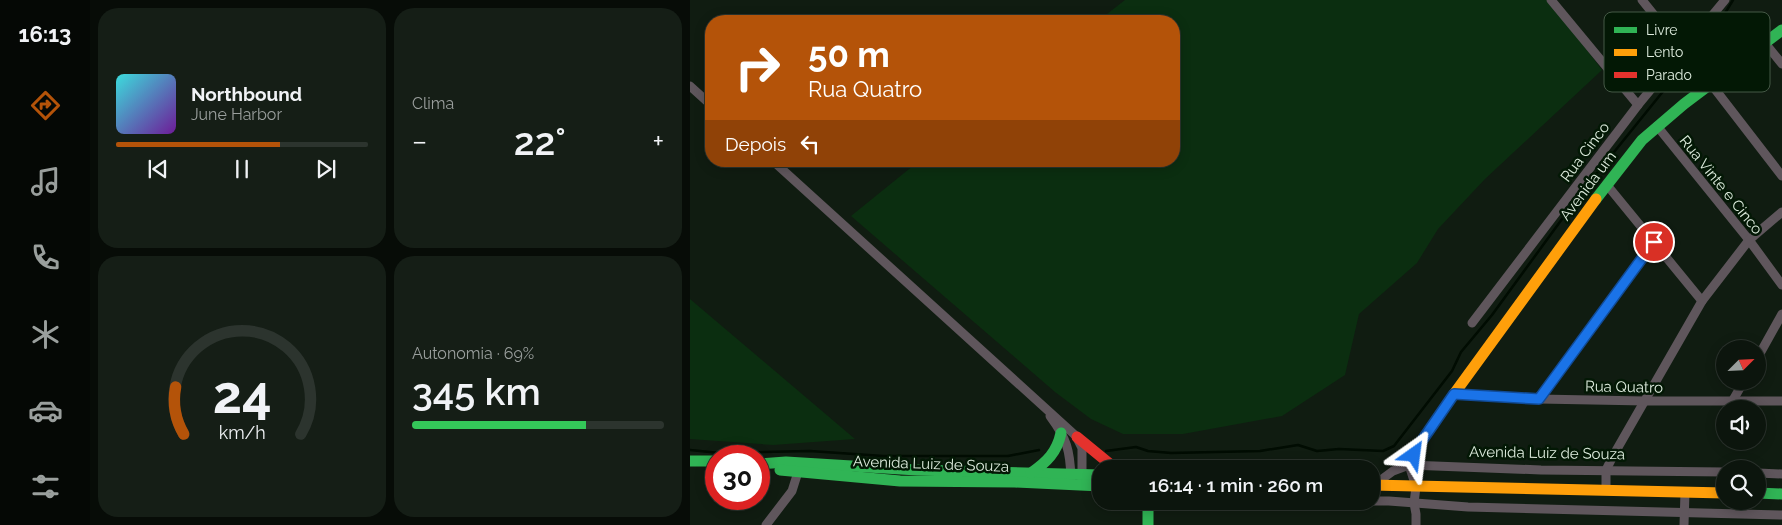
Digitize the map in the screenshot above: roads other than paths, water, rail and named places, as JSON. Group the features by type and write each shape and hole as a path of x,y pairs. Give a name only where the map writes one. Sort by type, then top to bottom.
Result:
{"main road":[{"name":"Avenida um","path":"1770,39 1782,30"},
{"name":"Avenida um","path":"1454,394 1629,156 1657,126 1702,92"},
{"path":"1031,473 1052,458 1058,447 1061,433"},
{"path":"1077,437 1105,460"},
{"path":"690,461 705,462"},
{"name":"Avenida Luiz de Souza","path":"770,463 786,462 892,469 1031,473 1077,479 1092,483"},
{"name":"Avenida Luiz de Souza","path":"770,468 900,481 1077,479 1092,476"},
{"name":"Avenida Luiz de Souza","path":"1380,485 1716,493"},
{"path":"1766,493 1782,494"},
{"path":"1148,510 1148,525"}],"street":[{"path":"1551,0 1604,64"},
{"path":"1642,0 1652,12"},
{"name":"Rua Cinco","path":"1715,12 1725,0"},
{"path":"1770,49 1782,64"},
{"path":"690,86 705,100"},
{"path":"1627,92 1638,105"},
{"name":"Rua Cinco","path":"1472,323 1649,92"},
{"path":"1718,92 1782,176"},
{"name":"Rua Vinte e Cinco","path":"1657,126 1749,240 1782,285"},
{"path":"780,167 1077,437 1082,448 1077,479"},
{"path":"1606,185 1702,301"},
{"path":"1606,490 1606,470 1612,456 1702,301 1749,240 1782,212"},
{"path":"1539,399 1654,242"},
{"path":"1766,343 1782,314"},
{"path":"1733,400 1739,390"},
{"path":"1416,525 1414,503 1416,487 1409,465 1419,445 1454,394"},
{"name":"Rua Quatro","path":"1454,394 1539,399 1716,400"},
{"name":"Rua Quatro","path":"1766,401 1782,401"},
{"path":"1040,402 1061,433 1070,452 1077,479"},
{"name":"Avenida Luiz de Souza","path":"1380,480 1393,471 1409,465 1541,470 1716,472"},
{"path":"766,525 792,491 798,472"},
{"path":"1766,473 1782,474"},
{"path":"1684,525 1685,492"},
{"path":"1380,501 1468,508 1782,515"}],"waterway":[{"path":"1726,12 1733,0"},
{"path":"1106,451 1136,447 1148,451 1171,453 1260,451 1298,445 1317,451 1339,449 1383,451 1394,446 1452,371 1461,352 1492,315 1581,193 1663,92"},
{"path":"690,450 720,453 810,451 883,456 1008,456 1039,450"}]}
